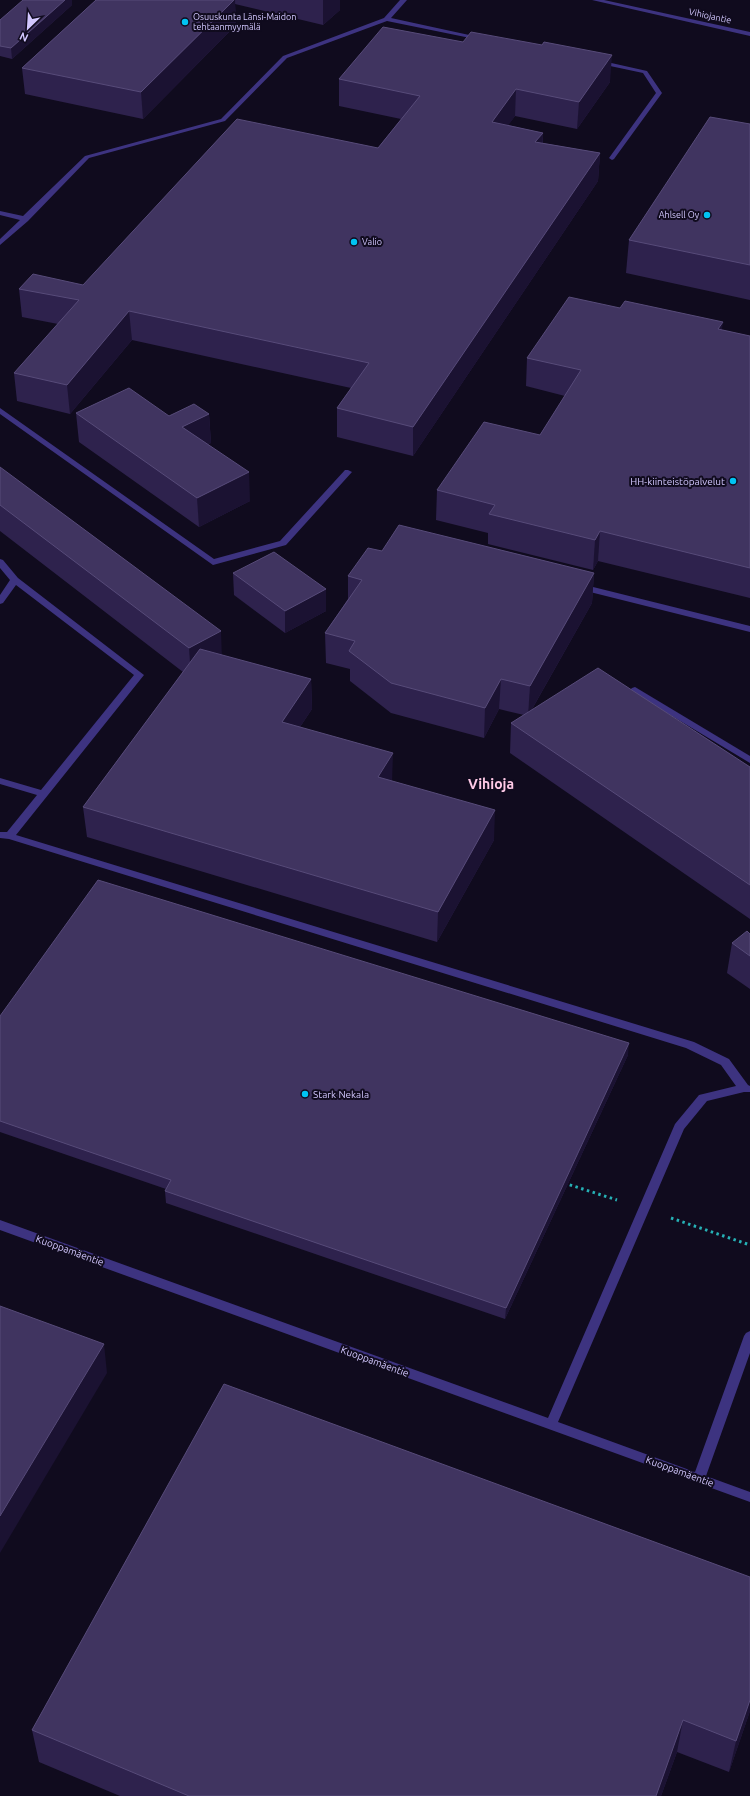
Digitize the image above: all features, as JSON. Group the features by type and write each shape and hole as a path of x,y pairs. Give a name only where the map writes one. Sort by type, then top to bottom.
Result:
{"street":[{"path":"0,243 87,157 223,120 285,56 386,19 404,0"},
{"name":"Vihiojantie","path":"595,0 750,34"},
{"path":"386,19 485,39"},
{"path":"592,61 645,72 659,93 612,158"},
{"path":"0,213 25,218"},
{"path":"0,410 213,562 283,543 348,472"},
{"path":"0,562 15,580 139,674 44,794 4,835 690,1044 725,1062 747,1089 703,1098 680,1127 551,1425"},
{"path":"0,601 15,580"},
{"path":"574,585 750,629"},
{"path":"635,690 750,760"},
{"path":"0,781 44,794"},
{"name":"Kuoppamäentie","path":"0,1224 750,1497"},
{"path":"699,1478 750,1336"}],"building":[{"path":"23,0 65,0 11,48 0,46 0,20"},
{"path":"96,0 234,0 141,92 22,68"},
{"name":"Valio","path":"383,27 463,42 471,32 542,45 544,42 612,55 579,102 516,89 492,122 543,133 535,142 600,153 413,427 337,408 369,363 129,311 67,385 14,373 79,300 19,289 33,274 83,285 237,119 378,148 420,96 339,79"},
{"name":"Ahlsell Oy","path":"710,117 750,124 750,265 629,240"},
{"path":"569,297 620,308 625,301 723,322 718,329 750,336 750,568 600,531 595,540 489,514 495,505 437,490 484,422 540,435 581,370 527,358"},
{"path":"129,388 169,416 194,404 209,414 182,427 249,472 197,498 76,413"},
{"path":"0,467 221,631 189,648 0,505"},
{"path":"399,525 594,573 530,686 501,679 485,708 391,683 349,651 355,641 325,633 362,580 348,576 368,548 382,551"},
{"path":"274,552 326,589 285,611 233,573"},
{"path":"200,649 311,679 282,722 393,753 378,777 495,810 438,912 83,807"},
{"path":"598,668 750,767 750,885 511,723"},
{"name":"Stark Nekala","path":"98,880 629,1043 506,1308 165,1191 171,1180 0,1121 0,1016"},
{"path":"747,931 750,934 750,956 732,943"},
{"path":"0,1306 104,1344 0,1516"},
{"path":"224,1384 750,1577 750,1700 736,1741 683,1720 656,1796 189,1796 32,1730"}],"place":[{"name":"Osuuskunta Länsi-Maidon tehtaanmyymälä","path":"185,22"},
{"name":"Ahlsell Oy","path":"707,215"},
{"name":"Valio","path":"354,242"},
{"name":"HH-kiinteistöpalvelut","path":"733,481"},
{"name":"Stark Nekala","path":"305,1094"}],"district":[{"name":"Vihioja","path":"491,784"}]}
